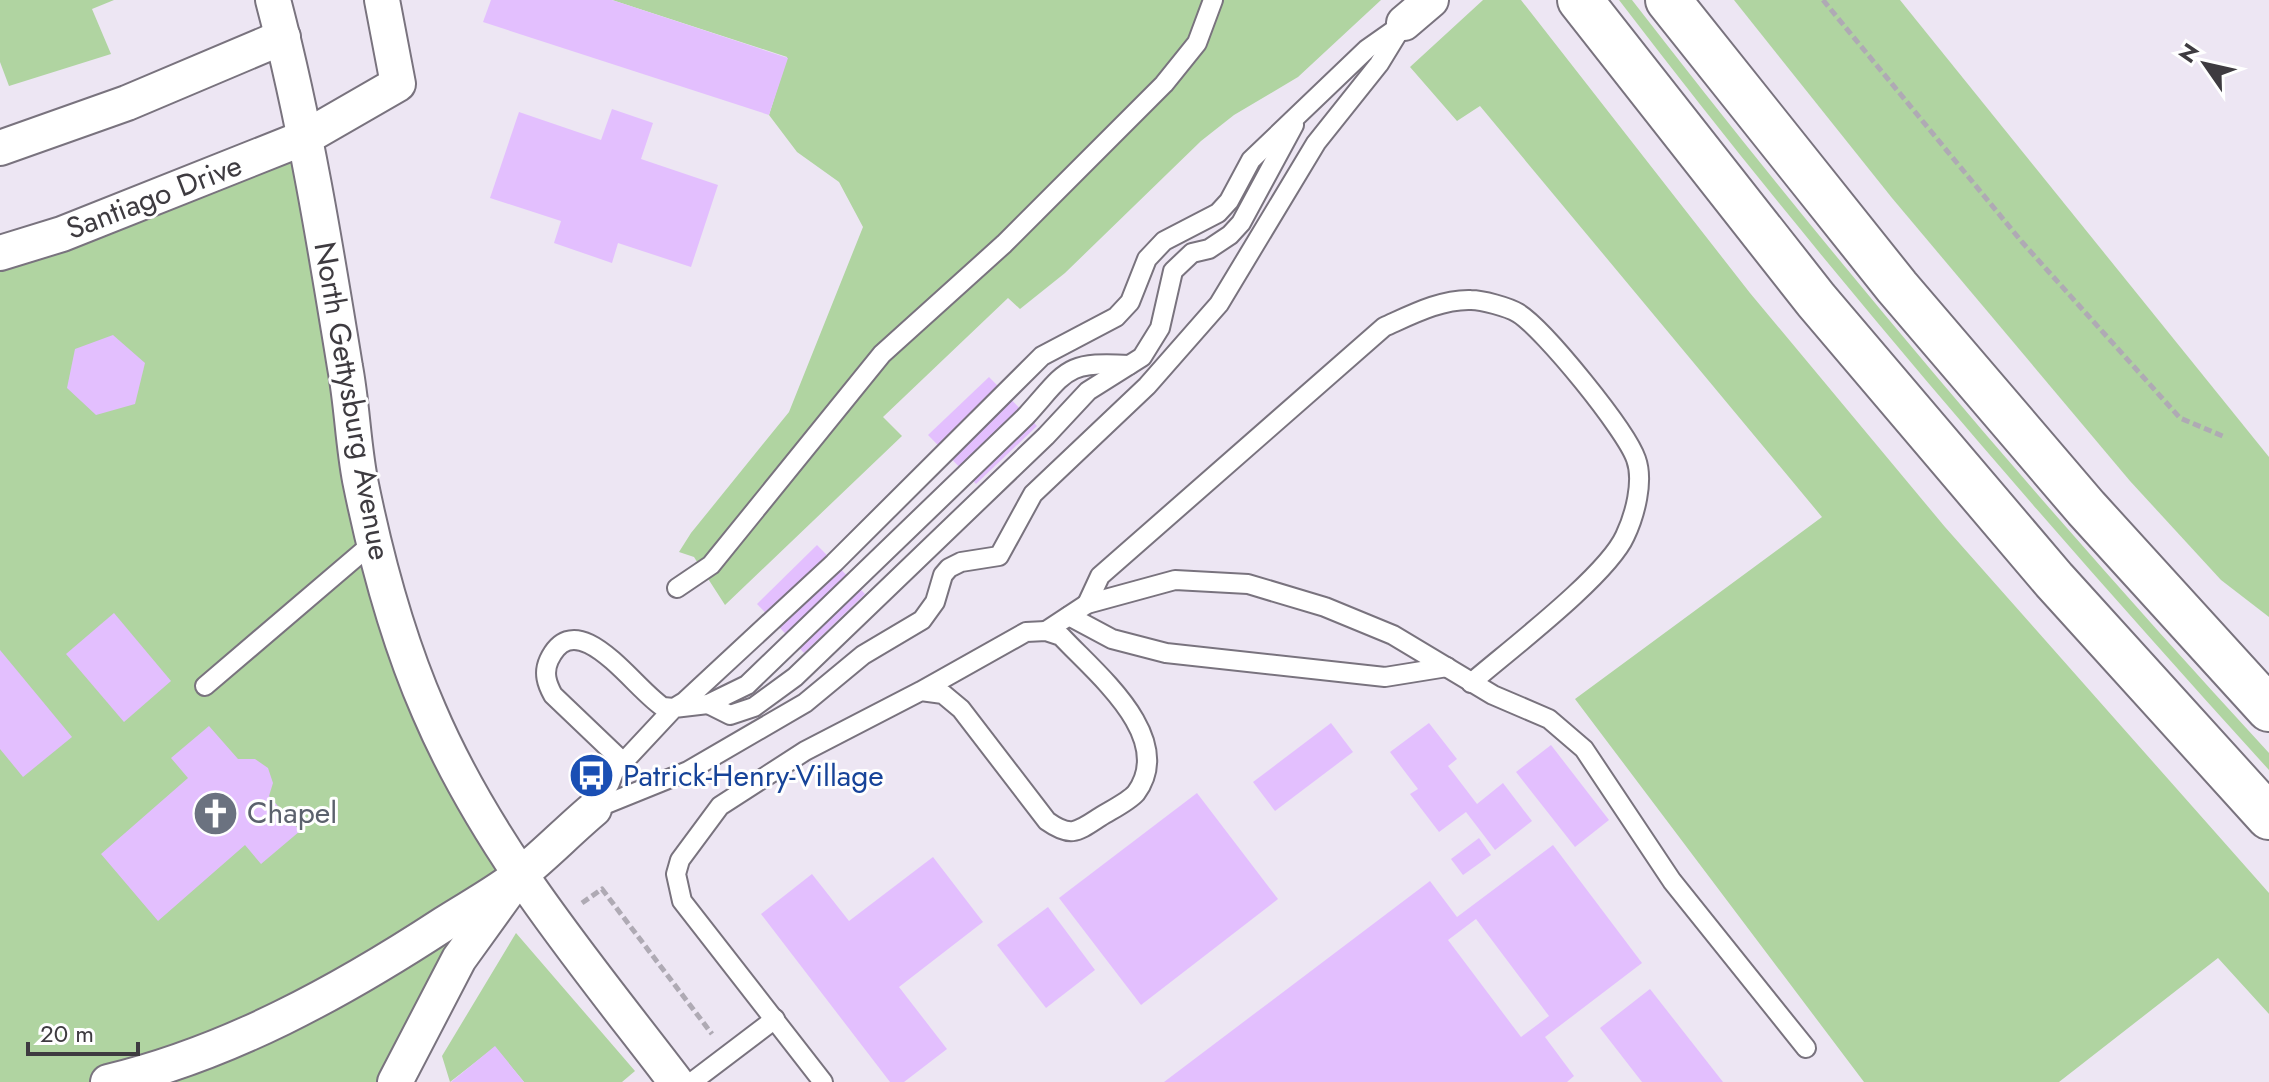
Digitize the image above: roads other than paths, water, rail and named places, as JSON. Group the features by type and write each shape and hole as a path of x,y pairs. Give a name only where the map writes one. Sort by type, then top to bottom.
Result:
{"highway":[{"path":"1580,0 1816,300 2054,580 2265,817"},
{"path":"1668,0 1897,287 2086,508 2269,709"}],"street":[{"name":"North Gettysburg Avenue","path":"273,0 306,137 346,370 360,479 402,641 429,711 466,789 520,875 676,1082"},
{"path":"306,137 398,84 382,0"},
{"path":"0,148 127,103 283,37"},
{"name":"Santiago Drive","path":"0,253 62,234 306,137"},
{"path":"108,1082 155,1071 210,1050 301,1009 383,964 520,875 594,809"},
{"path":"395,1082 459,959 520,875"}],"lane":[{"path":"677,588 711,565 882,354 1004,244 1164,84 1197,43 1213,0"},
{"path":"594,809 618,768 674,708 705,684 834,563 1042,356 1116,317 1130,302 1147,259 1164,241 1218,213 1229,201 1251,160 1367,49 1418,11"},
{"path":"594,809 688,771 805,703 863,655 922,620 935,602 938,586 949,568 961,562 999,556 1033,494 1147,386 1219,304 1316,143 1418,11"},
{"path":"708,704 730,715 754,707 795,677 1014,468 1088,391 1129,365 1153,344 1173,271 1192,253 1209,249 1241,223 1301,112"},
{"path":"1087,604 1100,576 1384,327 1427,308 1471,300 1517,312 1559,355 1625,435 1637,462 1638,494 1625,538 1591,578 1471,683"},
{"path":"618,768 619,758 611,747 553,695 546,683 547,664 555,649 569,640 580,638 597,647 650,699 663,707 708,704 747,685 1026,416 1066,372 1084,363 1129,365"},
{"path":"205,686 375,541"},
{"path":"1046,631 1087,604 1175,580 1248,584 1325,607 1393,635 1471,683 1549,719 1584,749 1672,881 1806,1048"},
{"path":"1069,616 1112,639 1166,653 1385,677 1447,667"},
{"path":"823,1082 682,901 676,874 680,860 720,806 805,751 1026,632 1046,631 1061,636 1135,715 1145,746 1146,769 1135,794 1079,831 1063,832 1047,821 961,709 943,694 921,691"},
{"path":"692,1082 775,1019"}],"place":[{"name":"Patrick-Henry-Village","path":"592,776"},
{"name":"Chapel","path":"216,813"}]}
